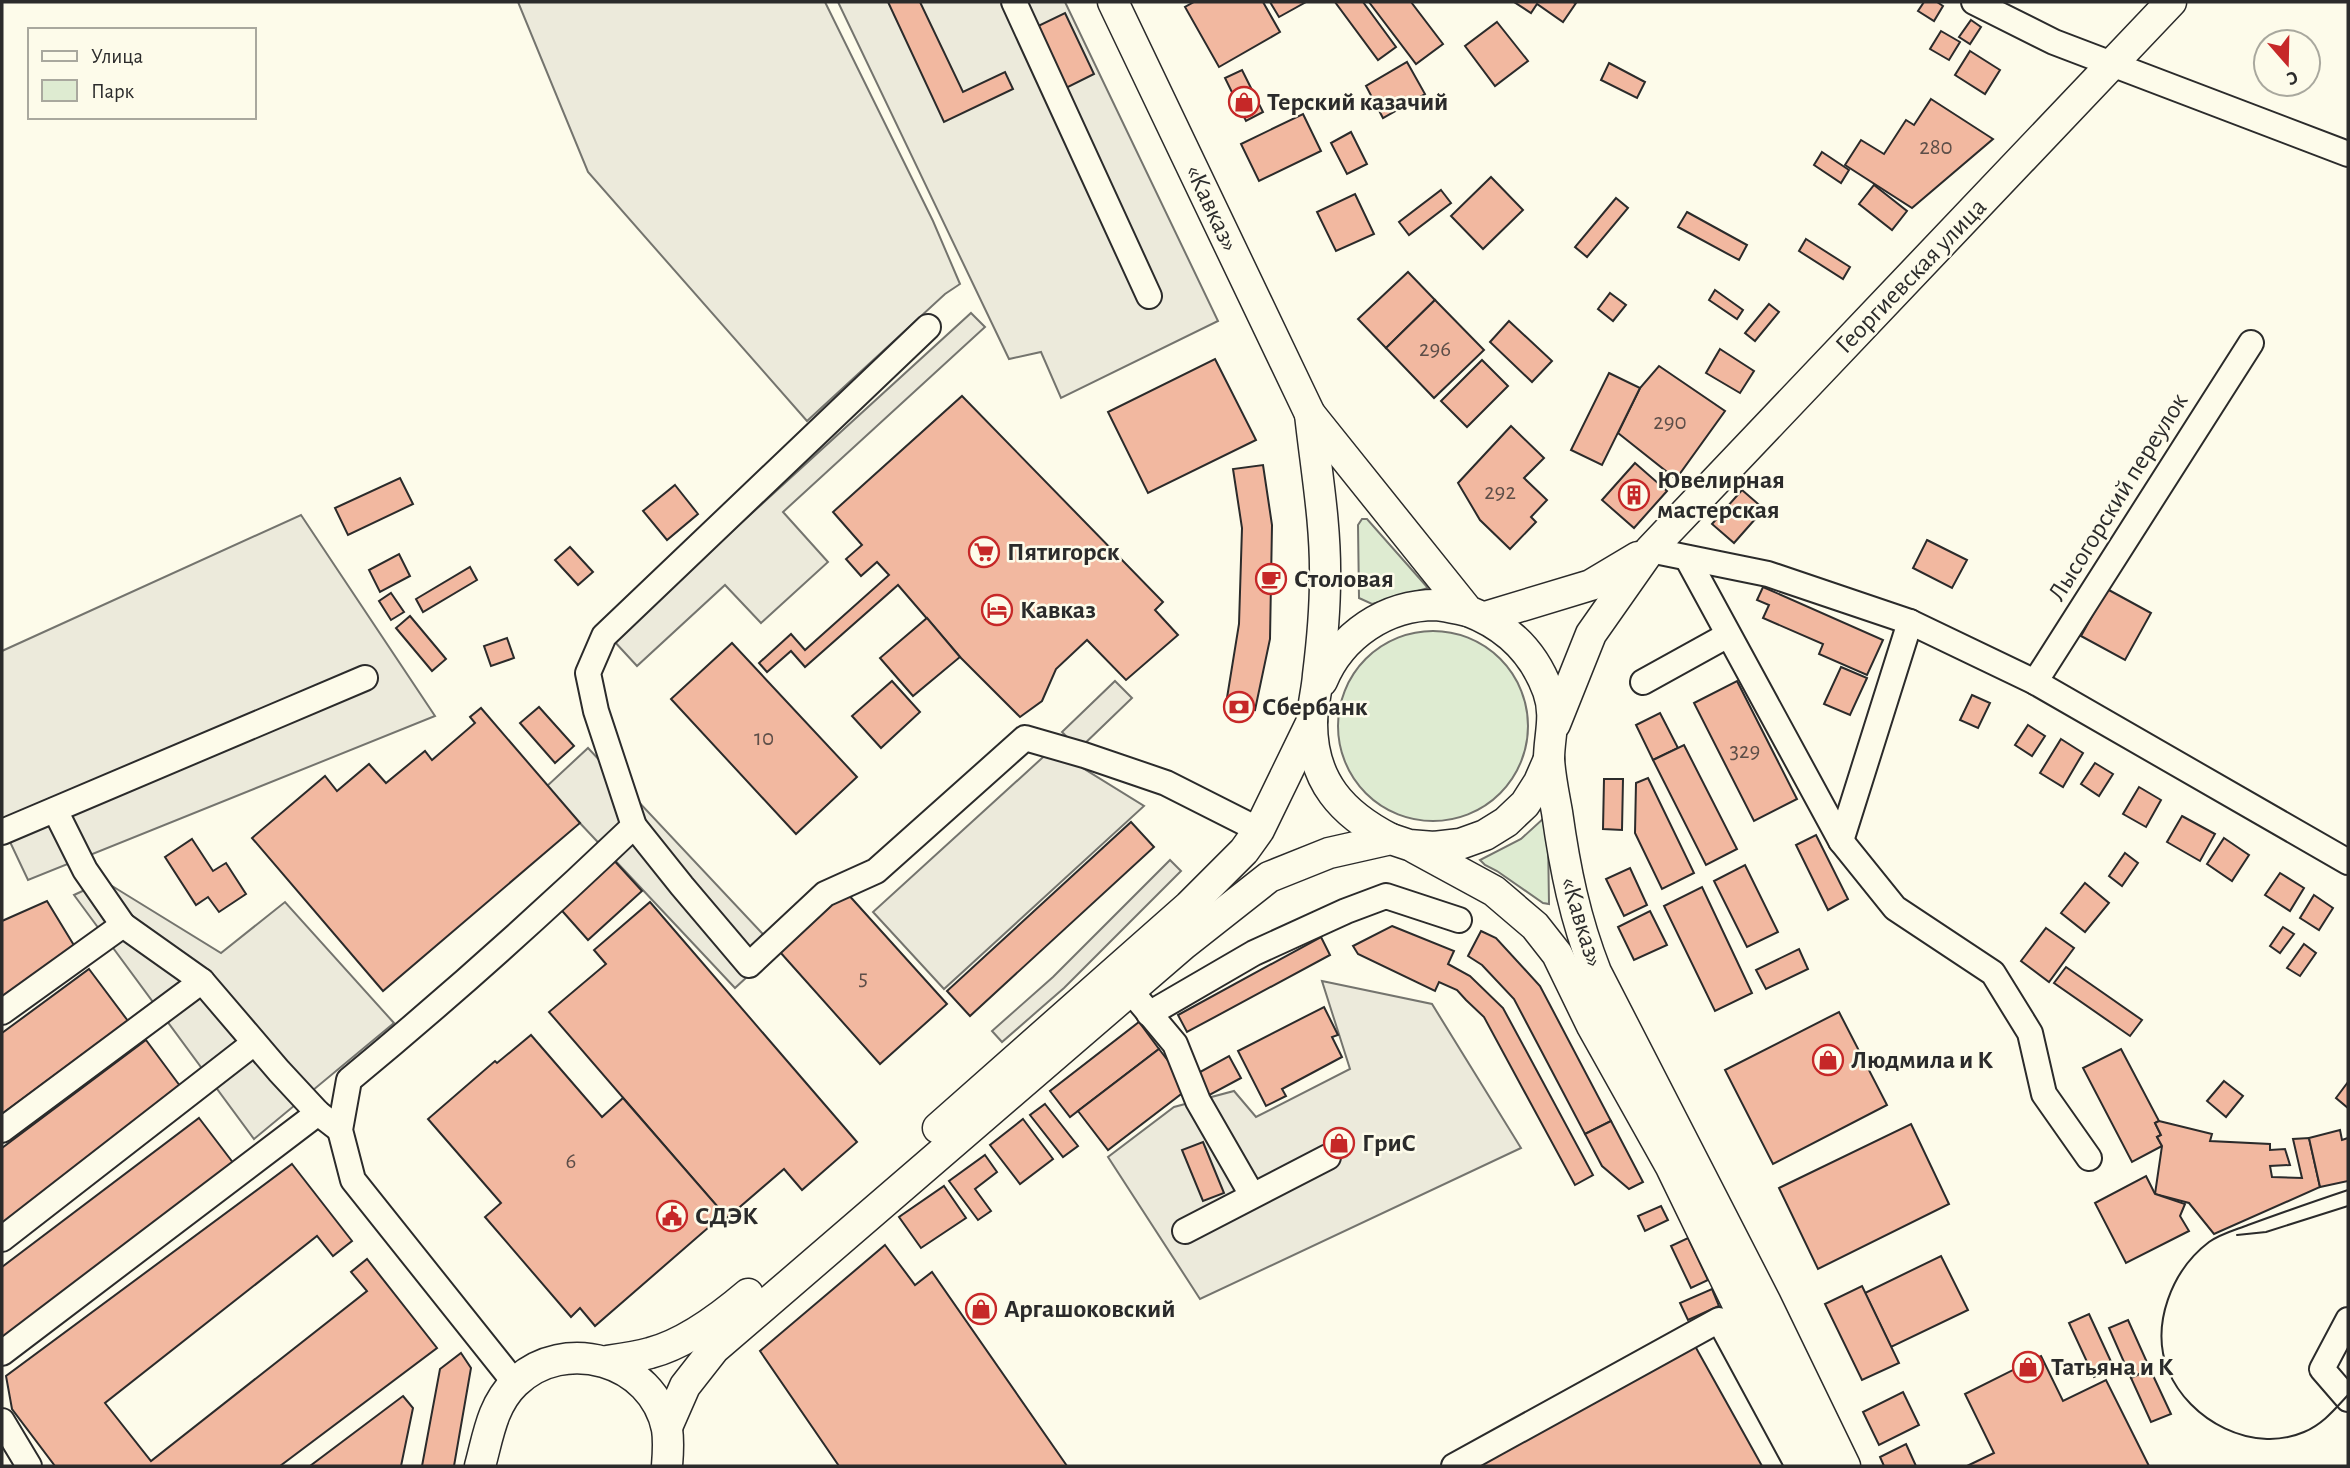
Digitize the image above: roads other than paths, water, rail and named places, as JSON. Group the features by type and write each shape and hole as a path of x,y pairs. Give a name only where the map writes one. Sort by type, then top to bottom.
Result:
{"main road":[{"name":"«Кавказ»","path":"1113,2 1310,414 1477,614 1514,636 1536,663 1549,694 1553,727 1549,759 1564,864 1580,932 1596,972 1765,1301 1845,1466"},
{"name":"Георгиевская улица","path":"1650,550 2171,2"},
{"name":"«Кавказ»","path":"1310,414 1326,552 1325,619 1314,708 1314,751 1324,780 1341,805 1364,825 1494,891 1535,926 1557,954 1592,1026 1671,1167 1816,1466"},
{"path":"607,1361 652,1353 697,1332 731,1309 852,1201 957,1113 1189,906 1244,851 1259,831 1314,708 1329,665 1349,639 1375,620 1405,609 1437,606 1477,614 1591,585 1650,550"},
{"path":"1553,727 1591,634 1650,550"},
{"path":"667,1427 685,1386 714,1349 1129,990 1269,877 1329,853 1400,842 1434,847 1460,844 1485,835 1506,822 1525,804 1549,759"},
{"path":"481,1466 498,1407 515,1383 535,1368 558,1359 583,1357 607,1361 628,1371 646,1386 659,1405 667,1427 667,1466"},
{"path":"488,1436 490,1466"}],"street":[{"path":"1014,2 1149,296"},
{"path":"1974,2 2054,42 2348,154"},
{"path":"928,327 604,636 588,673 596,711 634,826 749,965 825,894 876,871 1025,738 1166,783 1259,831"},
{"name":"Лысогорский переулок","path":"2035,682 2250,343"},
{"path":"1650,550 1768,574 1910,622 2035,682 2348,862"},
{"path":"1687,558 1841,841 1895,908 1993,973 2030,1033 2044,1094 2089,1158"},
{"path":"1841,841 1910,622"},
{"path":"1643,682 1728,635"},
{"path":"2,832 365,678"},
{"path":"55,810 85,870 123,925 202,981 318,1113 340,1130"},
{"path":"515,1383 353,1180 340,1130 349,1080 549,907 634,826"},
{"path":"1149,1014 1254,953 1386,896 1460,920"},
{"path":"2,1012 123,925"},
{"path":"2,1130 202,981"},
{"path":"1129,990 1175,1044 1198,1101 1252,1195"},
{"path":"2,1239 254,1042"},
{"path":"2,1353 318,1113"},
{"path":"1185,1231 1328,1157"},
{"path":"1454,1466 1719,1320 1798,1466"},
{"path":"2348,1320 2322,1369 2348,1399"},
{"path":"2,1420 29,1466"}],"tram line":[{"path":"2348,1190 2233,1230 2209,1242 2184,1267 2175,1283 2163,1317 2162,1335 2168,1370 2191,1404 2207,1418 2244,1435 2264,1439 2284,1438 2304,1432 2323,1420 2348,1395"},
{"path":"2237,1235 2266,1232 2348,1206"}],"place":[{"name":"Терский казачий","path":"1244,102"},
{"name":"Ювелирная мастерская","path":"1634,495"},
{"name":"Пятигорск","path":"984,552"},
{"name":"Столовая","path":"1271,579"},
{"name":"Кавказ","path":"997,610"},
{"name":"Сбербанк","path":"1239,707"},
{"name":"Людмила и К","path":"1828,1060"},
{"name":"ГриС","path":"1339,1143"},
{"name":"СДЭК","path":"672,1216"},
{"name":"Аргашоковский","path":"981,1309"},
{"name":"Татьяна и К","path":"2028,1367"}]}
